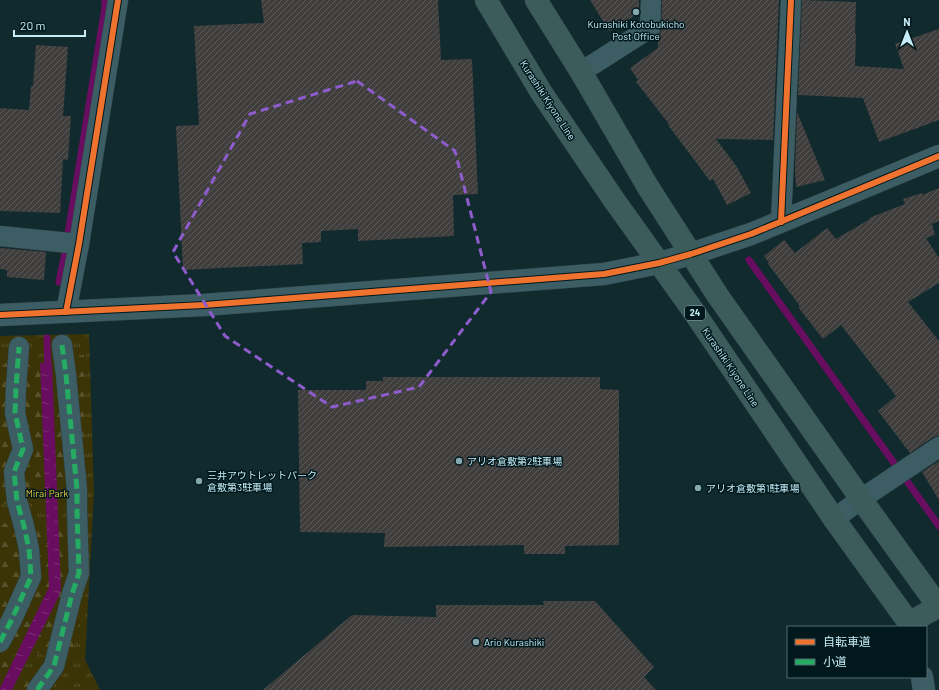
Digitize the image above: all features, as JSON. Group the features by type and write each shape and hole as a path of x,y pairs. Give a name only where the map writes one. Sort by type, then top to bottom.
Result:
{"main road":[{"name":"Kurashiki Kiyone Line","path":"486,0 541,92 614,200 692,309 834,519 910,625 939,607 718,296 648,188 581,72 536,0"}],"street":[{"path":"66,312 79,244 118,0"},
{"path":"581,72 650,28 651,0"},
{"path":"781,222 791,0"},
{"path":"0,316 204,305 604,274 659,263 751,234 939,156"},
{"path":"0,236 79,244"},
{"path":"37,690 54,666 79,572 76,512 77,490 62,345"},
{"path":"0,642 31,577 29,548 17,501 14,472 23,449 15,413 19,347"},
{"path":"834,519 861,499 939,447"},
{"path":"922,678 924,690"}],"highlighted area":[{"path":"357,81 455,151 491,292 419,387 332,407 225,336 173,252 250,114"}],"green space":[{"name":"Mirai Park","path":"89,334 94,494 85,660 100,690 0,690 0,336"},
{"path":"84,355 86,503 0,503 2,370 7,360"},
{"path":"86,516 83,599 73,648 61,665 0,632 1,523 33,528"},
{"path":"0,656 55,683 52,690 0,690"}],"water":[{"path":"40,363 52,364 61,589 59,596 12,690 0,690 49,587"}],"building":[{"path":"261,0 438,0 441,60 472,59 478,194 453,195 454,236 358,241 358,229 321,231 321,242 302,243 303,264 183,270 176,126 199,125 194,26 264,23"},
{"path":"590,0 639,0 639,13 609,31"},
{"path":"662,0 779,0 773,140 716,139 737,167 751,193 727,205 713,179 710,181 668,125 669,124 636,82 638,80 630,68 658,48 658,36 661,28"},
{"path":"802,0 856,2 855,66 904,69 895,44 939,29 939,120 879,142 863,98 798,95"},
{"path":"36,45 68,47 63,116 71,116 68,160 63,159 60,213 0,211 0,108 29,110 31,86 33,86"},
{"path":"797,112 825,180 796,187 795,171"},
{"path":"939,188 939,221 932,224 935,235 926,238 939,258 939,283 908,302 939,341 939,436 933,437 910,453 878,411 896,396 841,325 823,339 798,307 800,306 768,264 769,263 764,256 784,240 795,253 827,228 836,239 870,219 869,218 905,204 903,199 922,193 922,195"},
{"path":"0,248 46,252 44,280 7,277 7,270 0,269"},
{"name":"アリオ倉敷第2駐車場","path":"383,377 600,377 600,389 619,390 619,545 565,546 565,554 524,554 524,545 384,547 385,533 300,532 298,390 366,390 366,381 383,381"},
{"path":"939,461 939,500 922,472"},
{"name":"Ario Kurashiki","path":"543,601 595,601 654,667 644,677 656,690 263,690 352,615 436,617 436,605 544,605"}],"waterway":[{"path":"68,234 105,0"},
{"path":"59,282 65,253"},
{"path":"749,260 939,526"},
{"path":"47,338 48,372"}],"marked path":[{"path":"37,690 54,666 72,594 79,573 77,490 62,345"},
{"path":"0,642 31,577 29,549 17,501 14,472 23,449 15,413 19,347"}],"cycle path":[{"path":"66,312 79,244 118,0"},
{"path":"781,222 791,0"},
{"path":"0,315 204,305 604,274 659,263 751,234 939,156"}],"place":[{"name":"Kurashiki Kotobukicho Post Office","path":"636,12"},
{"name":"アリオ倉敷第2駐車場","path":"459,461"},
{"name":"三井アウトレットパーク 倉敷第3駐車場","path":"199,481"},
{"name":"アリオ倉敷第1駐車場","path":"698,488"},
{"name":"Ario Kurashiki","path":"476,642"}]}
